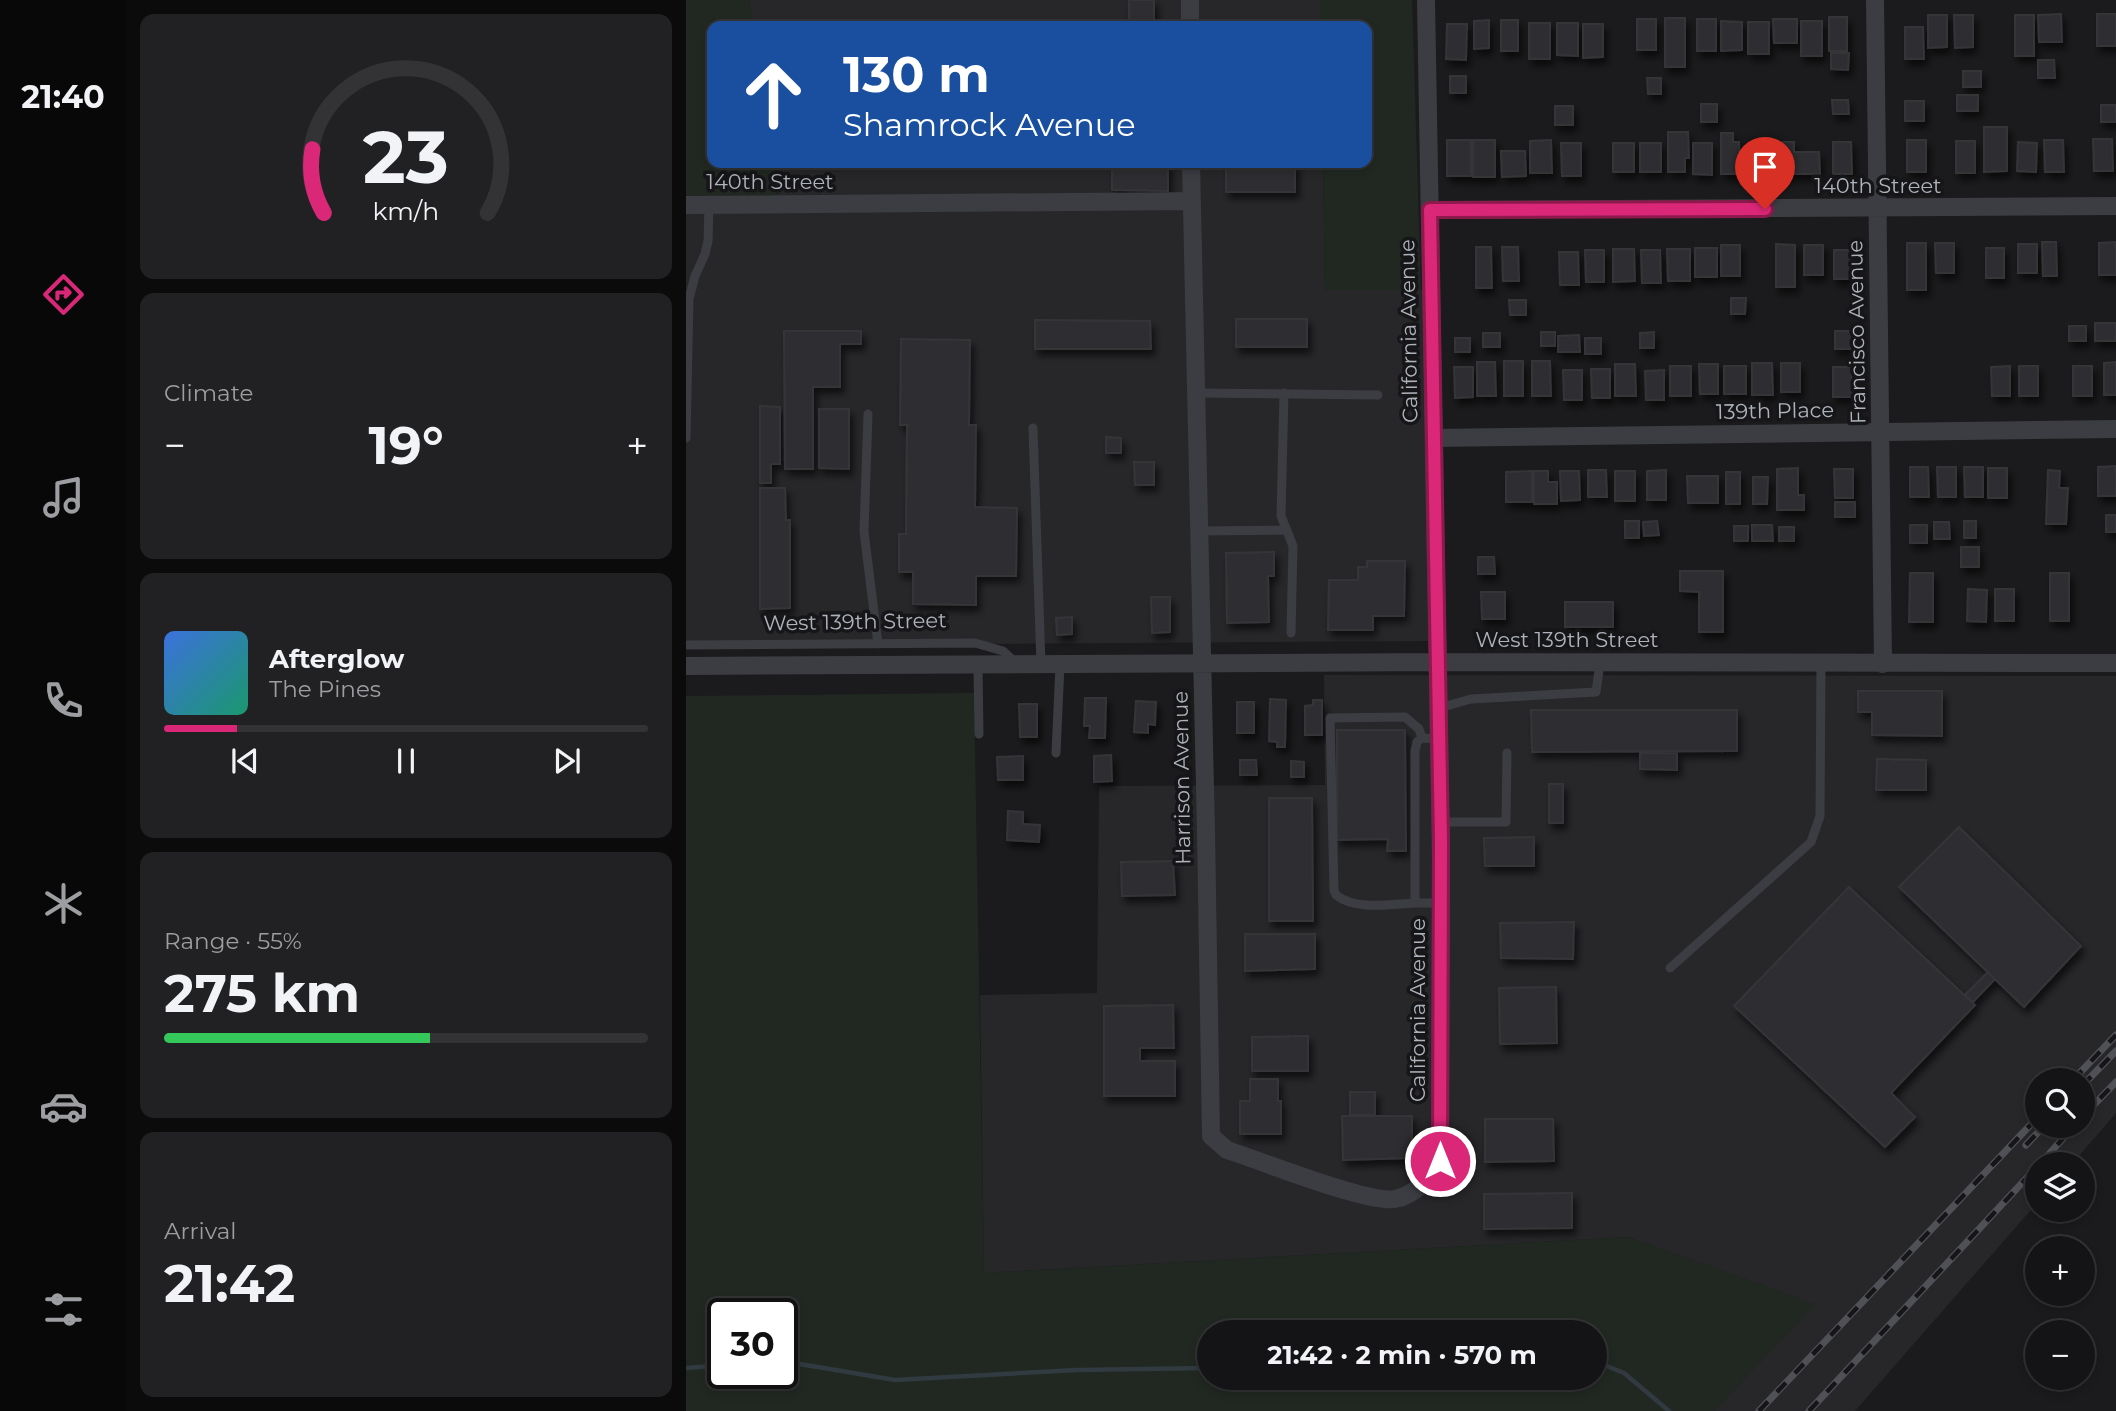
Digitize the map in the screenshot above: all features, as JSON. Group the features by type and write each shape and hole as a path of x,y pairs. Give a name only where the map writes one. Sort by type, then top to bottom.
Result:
{"street":[{"path":"1190,0 1190,21"},
{"name":"California Avenue","path":"1426,0 1439,708 1431,738 1441,859 1440,1161"},
{"name":"Francisco Avenue","path":"1875,0 1883,664"},
{"name":"Harrison Avenue","path":"1191,168 1211,1136 1227,1150 1355,1193 1382,1199 1396,1199 1426,1183 1440,1161"},
{"name":"140th Street","path":"686,205 1191,201"},
{"name":"140th Street","path":"1430,210 2116,206"},
{"name":"139th Place","path":"1434,438 2116,429"},
{"name":"West 139th Street","path":"686,666 1438,662 2116,663"}],"lane":[{"path":"686,438 688,299 708,241 709,205"},
{"path":"1196,393 1378,394"},
{"path":"1284,393 1281,516 1293,546 1291,633"},
{"path":"868,414 864,532 878,644"},
{"path":"1033,428 1041,665"},
{"path":"1199,531 1287,530"},
{"name":"West 139th Street","path":"686,645 975,643 1003,651 1018,665"},
{"path":"1439,708 1471,699 1596,692 1600,663"},
{"path":"1670,968 1811,842 1820,816 1821,663"},
{"path":"1056,753 1060,665"},
{"path":"978,666 979,734"},
{"path":"1431,738 1405,717 1331,718 1334,890 1341,900 1359,904 1441,903"},
{"path":"1415,903 1415,751 1417,742 1431,738"},
{"path":"1440,822 1506,822 1507,753"}],"shaded area":[{"path":"686,0 749,0 752,21 707,21 707,168 775,168 779,196 686,197"},
{"path":"749,0 1320,0 1320,21 752,21"},
{"path":"1320,0 1412,0 1421,290 1325,290 1323,168 1372,168 1372,21 1320,21"},
{"path":"775,168 1323,168 1325,290 1431,290 1438,641 686,646 686,197 779,196"},
{"path":"1324,675 2116,676 2116,1113 2095,1137 2095,1068 2025,1068 2025,1138 2094,1138 2082,1152 2025,1152 2025,1217 1855,1411 1714,1411 1815,1304 1628,1237 984,1273 980,995 1097,993 1099,786 1325,785"},
{"path":"974,693 984,1273 1628,1237 1816,1304 1714,1411 686,1411 686,696"}],"building":[{"path":"1129,0 1154,0 1154,21 1129,21"},
{"path":"2061,14 2062,42 2039,42 2038,15"},
{"path":"2097,14 2116,14 2116,46 2097,46"},
{"path":"1928,15 1947,15 1947,47 1928,48"},
{"path":"1954,15 1973,15 1973,47 1955,48"},
{"path":"2015,15 2034,15 2034,56 2015,56"},
{"path":"1829,17 1847,17 1847,51 1829,51"},
{"path":"1665,18 1685,18 1685,67 1665,67"},
{"path":"1637,19 1656,19 1656,50 1637,50"},
{"path":"1697,19 1716,19 1716,51 1697,51"},
{"path":"1773,19 1797,19 1797,43 1774,43"},
{"path":"1489,20 1489,48 1474,49 1474,21"},
{"path":"1501,20 1518,20 1518,51 1501,51"},
{"path":"1721,21 1742,22 1742,50 1721,51"},
{"path":"1801,21 1822,21 1822,56 1801,56"},
{"path":"1748,22 1769,22 1769,54 1748,54"},
{"path":"1529,23 1550,23 1550,59 1529,59"},
{"path":"1557,23 1578,23 1578,56 1557,55"},
{"path":"1447,24 1467,24 1466,60 1446,59"},
{"path":"1583,24 1603,24 1603,57 1583,58"},
{"path":"1905,27 1923,27 1924,59 1905,59"},
{"path":"1831,53 1849,53 1848,70 1831,69"},
{"path":"2038,60 2054,60 2055,78 2038,78"},
{"path":"1963,71 1981,71 1981,87 1963,87"},
{"path":"1450,76 1466,76 1466,93 1450,93"},
{"path":"1647,78 1661,78 1661,94 1648,94"},
{"path":"1957,95 1978,95 1978,111 1957,111"},
{"path":"1832,100 1848,100 1849,114 1833,114"},
{"path":"1905,101 1924,101 1924,121 1905,121"},
{"path":"1701,104 1717,104 1717,122 1701,122"},
{"path":"2101,105 2116,105 2116,122 2101,122"},
{"path":"1555,106 1573,106 1573,125 1555,125"},
{"path":"1984,127 2007,127 2007,171 1984,172"},
{"path":"1668,132 1688,132 1689,158 1685,158 1685,172 1668,172"},
{"path":"1721,133 1733,133 1733,142 1739,142 1740,174 1721,174"},
{"path":"2093,139 2112,139 2113,171 2094,171"},
{"path":"1447,140 1471,140 1471,176 1447,176"},
{"path":"1473,140 1495,140 1495,177 1473,177"},
{"path":"1551,140 1552,173 1530,173 1530,141"},
{"path":"1907,140 1926,140 1926,172 1907,172"},
{"path":"2044,140 2063,140 2064,172 2045,172"},
{"path":"1956,141 1975,141 1975,173 1956,173"},
{"path":"1775,142 1794,142 1794,152 1819,152 1820,174 1775,174"},
{"path":"1833,142 1851,142 1852,174 1833,174"},
{"path":"2018,142 2037,143 2036,172 2017,171"},
{"path":"1561,143 1581,143 1581,176 1562,176"},
{"path":"1613,143 1634,143 1634,172 1613,172"},
{"path":"1640,143 1661,143 1661,172 1640,172"},
{"path":"1693,143 1712,143 1712,175 1693,174"},
{"path":"1762,148 1762,155 1772,155 1772,175 1748,175 1748,149"},
{"path":"1501,151 1525,151 1526,176 1502,177"},
{"path":"1112,168 1168,168 1168,191 1112,190"},
{"path":"1226,168 1295,168 1295,192 1226,192"},
{"path":"2042,242 2056,242 2057,276 2043,276"},
{"path":"2116,242 2116,275 2099,275 2099,243"},
{"path":"1907,243 1926,243 1926,290 1907,290"},
{"path":"1935,243 1954,243 1954,273 1936,273"},
{"path":"1776,244 1795,245 1795,287 1776,287"},
{"path":"2018,244 2037,244 2037,273 2018,273"},
{"path":"1721,245 1740,245 1740,276 1721,276"},
{"path":"1804,245 1823,245 1823,275 1804,275"},
{"path":"1476,247 1491,247 1492,288 1476,288"},
{"path":"1502,247 1518,247 1519,281 1503,281"},
{"path":"1695,248 1717,248 1717,277 1695,277"},
{"path":"1986,248 2004,248 2004,278 1986,278"},
{"path":"1613,249 1634,249 1635,281 1613,282"},
{"path":"1667,249 1690,249 1690,281 1668,281"},
{"path":"1585,250 1604,250 1604,282 1586,282"},
{"path":"1641,250 1660,250 1661,283 1642,283"},
{"path":"1834,250 1853,250 1853,279 1834,279"},
{"path":"1559,252 1578,252 1579,285 1560,285"},
{"path":"1731,298 1746,298 1745,314 1731,314"},
{"path":"1509,300 1526,300 1526,315 1510,315"},
{"path":"1236,319 1307,319 1307,347 1236,347"},
{"path":"1035,320 1150,321 1151,349 1035,349"},
{"path":"2095,323 2116,323 2116,341 2095,341"},
{"path":"2069,326 2086,326 2086,341 2069,341"},
{"path":"784,331 861,331 861,344 840,344 840,387 813,387 813,469 785,469"},
{"path":"1835,331 1852,331 1852,349 1835,349"},
{"path":"1541,332 1555,332 1555,346 1541,346"},
{"path":"1654,332 1654,348 1640,348 1640,333"},
{"path":"1483,333 1500,333 1500,347 1483,347"},
{"path":"1579,335 1580,352 1558,352 1558,336"},
{"path":"1455,338 1470,338 1470,352 1455,352"},
{"path":"1585,338 1601,338 1601,354 1585,354"},
{"path":"901,339 970,340 969,425 976,425 975,507 1017,508 1016,576 976,576 976,605 913,604 913,572 899,572 899,534 906,534 907,425 900,425"},
{"path":"1504,361 1523,361 1523,396 1504,396"},
{"path":"1532,361 1550,361 1551,396 1532,396"},
{"path":"1477,362 1495,362 1496,396 1477,396"},
{"path":"2116,362 2116,395 2104,395 2104,363"},
{"path":"1752,363 1772,363 1773,395 1752,395"},
{"path":"1781,363 1800,363 1800,392 1781,392"},
{"path":"1615,364 1635,364 1636,396 1615,396"},
{"path":"1699,364 1718,364 1718,394 1700,394"},
{"path":"1670,366 1691,366 1691,396 1670,396"},
{"path":"1724,366 1746,366 1746,394 1724,394"},
{"path":"2010,366 2010,396 1992,396 1991,367"},
{"path":"2019,366 2038,366 2038,396 2019,396"},
{"path":"2073,366 2092,366 2092,396 2073,396"},
{"path":"1454,367 1473,367 1473,397 1455,398"},
{"path":"1833,367 1851,367 1852,397 1833,397"},
{"path":"1591,369 1610,369 1610,398 1592,398"},
{"path":"1563,370 1582,370 1582,400 1564,400"},
{"path":"1664,370 1664,400 1646,400 1645,371"},
{"path":"760,406 780,407 780,464 771,464 771,483 760,483"},
{"path":"819,409 849,409 849,469 819,468"},
{"path":"1106,437 1121,438 1121,453 1106,453"},
{"path":"1134,462 1154,462 1154,485 1135,485"},
{"path":"2116,466 2116,496 2098,496 2098,467"},
{"path":"1910,467 1928,467 1929,497 1910,497"},
{"path":"1937,467 1956,467 1956,497 1938,497"},
{"path":"1964,467 1983,467 1983,497 1965,497"},
{"path":"1798,468 1798,495 1804,495 1804,510 1777,510 1777,469"},
{"path":"1988,468 2007,468 2007,498 1988,498"},
{"path":"1834,469 1853,469 1853,498 1835,498"},
{"path":"1588,470 1606,470 1607,497 1588,497"},
{"path":"1666,470 1666,500 1647,500 1647,471"},
{"path":"2048,470 2060,471 2059,488 2068,488 2066,524 2046,524"},
{"path":"1532,471 1532,502 1506,502 1506,472"},
{"path":"1534,471 1548,471 1548,482 1557,482 1557,504 1534,504"},
{"path":"1560,471 1579,471 1580,500 1561,501"},
{"path":"1615,471 1635,471 1635,501 1615,501"},
{"path":"1726,472 1740,472 1740,504 1726,504"},
{"path":"1687,476 1718,476 1718,503 1688,503"},
{"path":"1753,477 1768,477 1767,504 1753,504"},
{"path":"760,488 785,488 786,520 790,520 790,608 760,609"},
{"path":"1835,502 1855,502 1855,517 1835,517"},
{"path":"2106,515 2116,515 2116,532 2106,532"},
{"path":"1625,521 1639,521 1639,538 1625,538"},
{"path":"1657,521 1659,535 1644,536 1643,522"},
{"path":"1964,521 1976,521 1976,538 1964,538"},
{"path":"1934,522 1949,522 1950,539 1934,539"},
{"path":"1752,525 1772,525 1773,541 1752,541"},
{"path":"1910,525 1927,525 1927,543 1910,543"},
{"path":"1734,526 1748,526 1748,541 1734,541"},
{"path":"1779,527 1794,527 1794,541 1779,541"},
{"path":"1961,547 1979,547 1979,567 1961,567"},
{"path":"1274,552 1274,576 1268,576 1269,622 1227,623 1226,553"},
{"path":"1478,557 1494,557 1495,574 1478,574"},
{"path":"1367,561 1405,561 1404,616 1373,616 1373,630 1328,630 1329,580 1358,580 1358,567 1367,567"},
{"path":"1680,571 1723,571 1723,632 1699,632 1699,592 1680,591"},
{"path":"1910,573 1933,573 1933,622 1909,622"},
{"path":"2050,573 2069,573 2069,621 2050,621"},
{"path":"1968,589 1987,590 1986,622 1967,621"},
{"path":"1995,589 2014,589 2014,621 1995,621"},
{"path":"1481,592 1505,592 1505,619 1482,619"},
{"path":"1151,597 1170,597 1170,632 1152,633"},
{"path":"1565,602 1613,602 1613,627 1565,627"},
{"path":"1072,617 1072,634 1057,635 1056,618"},
{"path":"1858,691 1942,691 1942,736 1872,735 1872,712 1858,712"},
{"path":"1085,698 1106,698 1105,738 1089,738 1090,726 1084,726"},
{"path":"1270,699 1286,700 1285,747 1277,747 1277,742 1269,741"},
{"path":"1313,700 1322,700 1322,735 1305,735 1305,706 1313,705"},
{"path":"1136,701 1156,702 1155,725 1148,724 1148,733 1134,732"},
{"path":"1237,702 1254,702 1254,733 1237,733"},
{"path":"1019,704 1037,704 1037,737 1020,737"},
{"path":"1531,710 1737,710 1737,751 1532,752"},
{"path":"1337,730 1405,730 1406,851 1387,851 1388,839 1337,840"},
{"path":"1640,753 1677,753 1677,770 1640,769"},
{"path":"1111,755 1112,781 1094,782 1094,756"},
{"path":"1023,756 1023,780 998,780 997,757"},
{"path":"1877,759 1926,760 1926,790 1876,790"},
{"path":"1240,760 1256,760 1257,775 1240,775"},
{"path":"1291,761 1304,762 1304,777 1291,777"},
{"path":"1549,784 1563,784 1563,823 1549,823"},
{"path":"1269,798 1312,798 1313,921 1269,921"},
{"path":"1008,811 1023,812 1023,824 1040,825 1039,842 1007,840"},
{"path":"1959,827 2081,946 2024,1007 1899,887"},
{"path":"1534,837 1534,866 1485,866 1484,838"},
{"path":"1173,861 1175,895 1122,896 1121,862"},
{"path":"1849,887 1975,1005 1891,1093 1915,1117 1885,1147 1734,1006"},
{"path":"1574,922 1573,959 1501,958 1500,923"},
{"path":"1245,934 1315,934 1315,969 1245,971"},
{"path":"1988,972 1995,979 1973,1002 1965,995"},
{"path":"1556,987 1557,1043 1500,1044 1499,988"},
{"path":"1173,1005 1174,1048 1140,1048 1140,1061 1175,1061 1175,1096 1104,1096 1104,1006"},
{"path":"1308,1036 1308,1071 1252,1071 1252,1037"},
{"path":"1250,1079 1278,1079 1281,1134 1240,1134 1240,1101 1250,1101"},
{"path":"1350,1092 1375,1092 1375,1115 1350,1115"},
{"path":"1342,1116 1412,1116 1412,1158 1343,1160"},
{"path":"1485,1119 1553,1119 1554,1161 1485,1162"},
{"path":"1572,1193 1572,1228 1484,1229 1484,1194"}],"waterway":[{"path":"798,1364 895,1380 1077,1370 1197,1368"},
{"path":"686,1368 707,1366"},
{"path":"1607,1366 1624,1373 1669,1411"}],"railway":[{"path":"2084,1068 2116,1035"},
{"path":"2095,1073 2116,1051"},
{"path":"2095,1104 2116,1082"},
{"path":"1759,1411 2025,1131"},
{"path":"2026,1145 2033,1138"},
{"path":"2051,1152 2063,1138"},
{"path":"1809,1411 2025,1180"}],"route":[{"path":"1440,1161 1441,841 1430,210 1765,209"}]}
